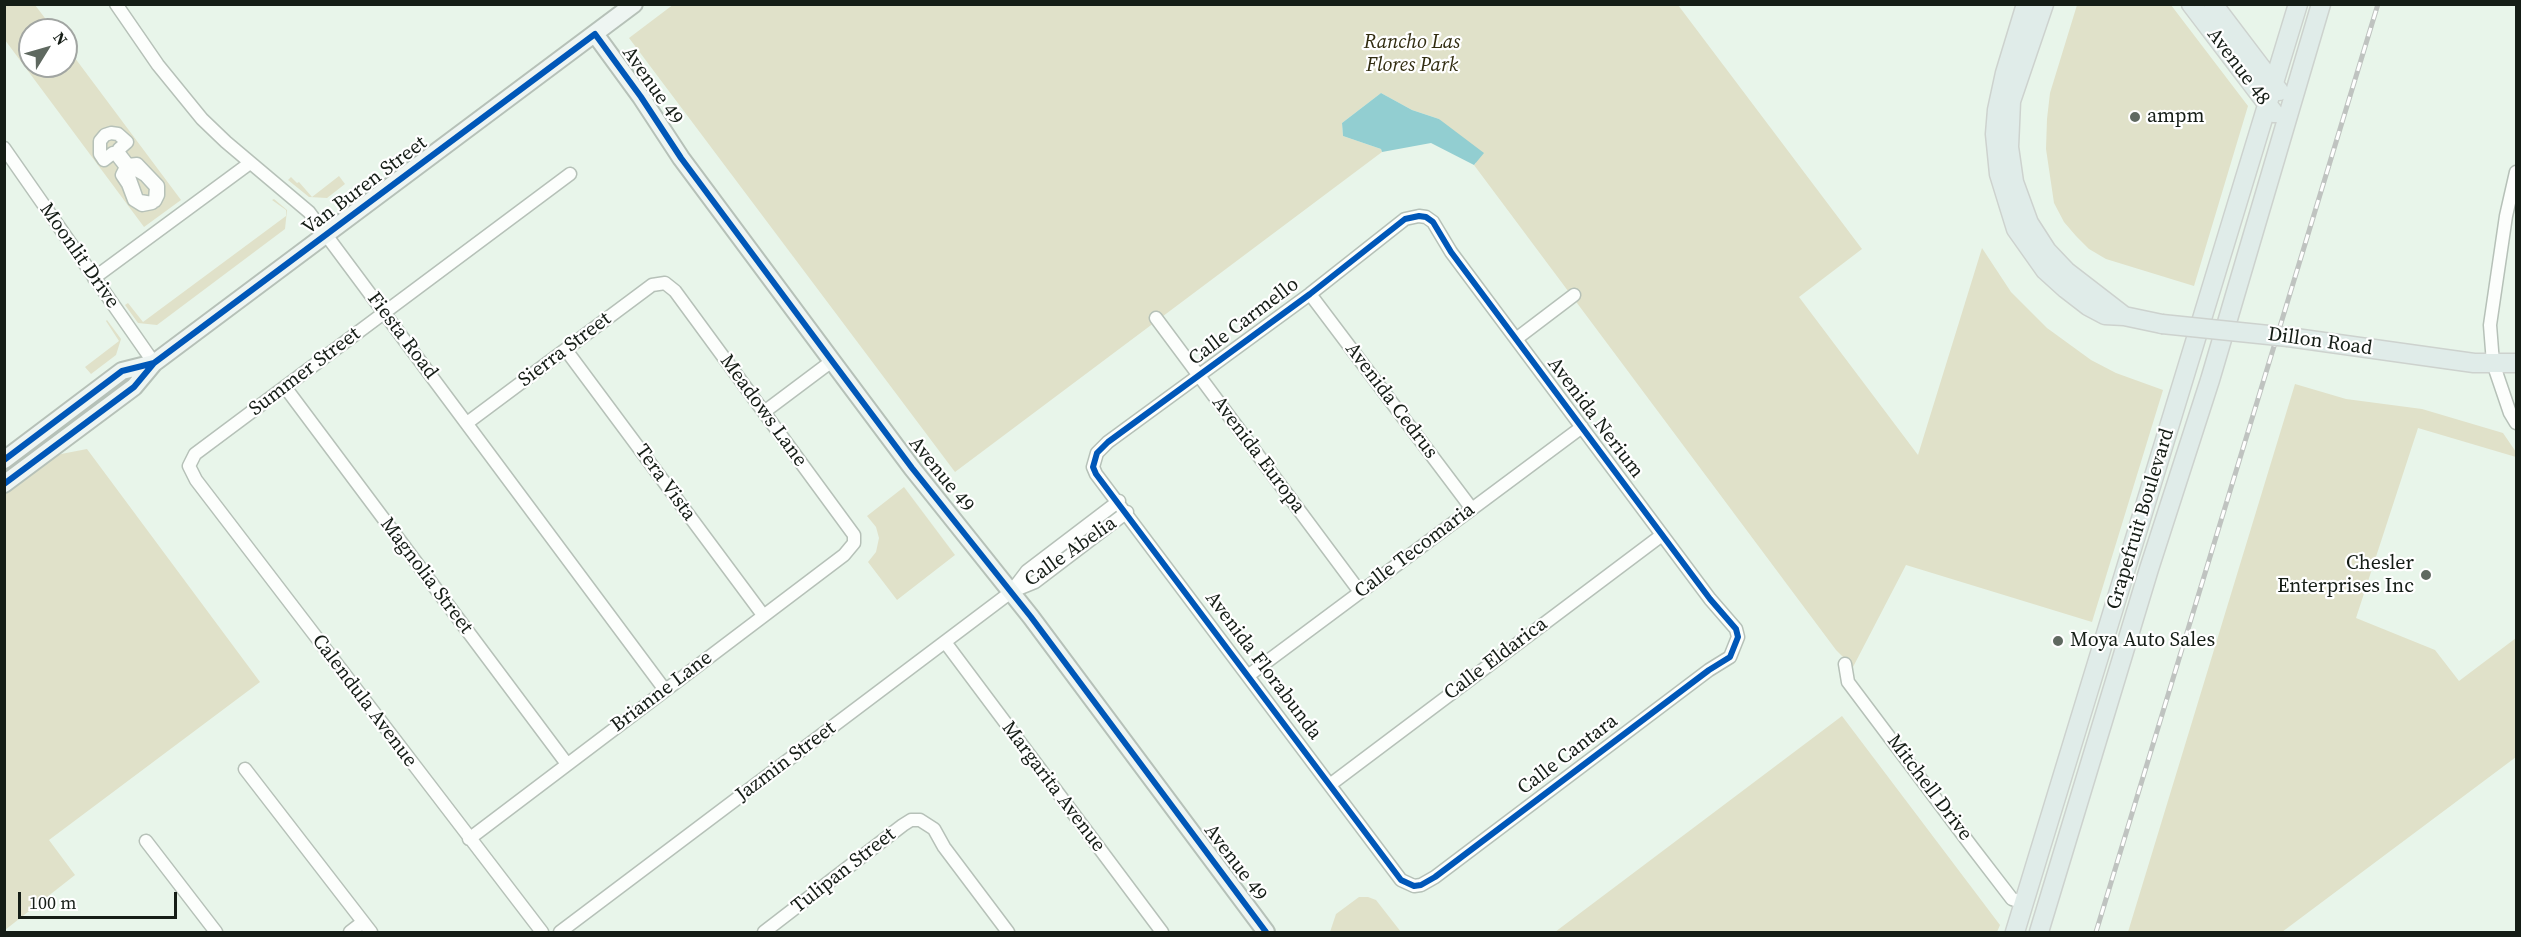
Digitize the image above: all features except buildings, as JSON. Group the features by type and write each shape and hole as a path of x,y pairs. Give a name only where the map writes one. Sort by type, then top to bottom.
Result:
{"main road":[{"name":"Dillon Road","path":"2026,4 2005,73 1997,110 1995,134 1997,165 2016,230 2045,270 2066,290 2105,315 2421,356 2517,363"},
{"name":"Dillon Road","path":"2044,4 2011,101 2009,147 2014,182 2029,223 2047,251 2066,271 2124,316"},
{"name":"Avenue 48","path":"2191,4 2286,129"},
{"name":"Avenue 48","path":"2213,4 2292,108"},
{"name":"Grapefruit Boulevard","path":"2015,933 2298,4"},
{"name":"Grapefruit Boulevard","path":"2039,933 2286,129 2321,4"},
{"path":"2025,903 2030,920 2029,933"}],"street":[{"name":"Fiesta Road","path":"116,4 180,93 202,119 309,212 665,690"},
{"name":"Van Buren Street","path":"4,484 134,387 154,363 634,4"},
{"name":"Avenue 49","path":"595,34 641,97 681,158 832,361 912,468 1011,592 1266,933"},
{"path":"118,134 128,142 118,149 118,152 128,165 137,164 155,183 158,191 155,201 156,187 138,170 130,170 128,174 130,181 136,199 152,203 142,205 134,200 122,175 126,167 116,154 112,153 104,160 100,154 100,141 105,135 118,134"},
{"name":"Moonlit Drive","path":"4,147 154,363"},
{"path":"94,278 250,163"},
{"path":"2517,172 2506,216 2490,325 2493,363 2510,413 2517,423"},
{"name":"Summer Street","path":"189,466 195,454 570,174"},
{"name":"Calle Carmello","path":"1094,460 1096,453 1108,442 1310,294 1399,224 1406,219 1419,216"},
{"name":"Avenida Nerium","path":"1419,216 1426,217 1433,222 1451,252 1662,536 1736,629 1737,644"},
{"name":"Sierra Street","path":"467,423 652,285 665,283"},
{"name":"Meadows Lane","path":"665,283 675,291 850,527 854,535 854,543"},
{"name":"Avenida Cedrus","path":"1310,294 1472,509"},
{"path":"1516,339 1574,295"},
{"name":"Avenida Europa","path":"1156,318 1360,592"},
{"name":"Tera Vista","path":"566,350 763,615"},
{"path":"764,412 832,361"},
{"name":"Van Buren Street","path":"4,460 122,371 154,363"},
{"name":"Magnolia Street","path":"285,387 567,764"},
{"name":"Calle Tecomaria","path":"1249,675 1582,427"},
{"name":"Avenida Florabunda","path":"1094,460 1096,474 1119,501 1401,880 1414,886"},
{"name":"Calendula Avenue","path":"189,466 203,489 542,933"},
{"name":"Calle Abelia","path":"1011,592 1027,572 1119,501"},
{"name":"Calle Abelia","path":"1011,592 1035,582 1127,512"},
{"name":"Calle Eldarica","path":"1331,784 1662,536"},
{"name":"Brianne Lane","path":"469,839 844,555 854,543"},
{"name":"Jazmin Street","path":"560,933 1011,592"},
{"name":"Margarita Avenue","path":"945,642 1162,933"},
{"name":"Calle Cantara","path":"1414,886 1421,885 1435,877 1709,669 1730,657 1737,644"},
{"name":"Mitchell Drive","path":"1845,664 1848,682 2012,899 2025,903"},
{"path":"245,769 367,927 350,933"},
{"name":"Tulipan Street","path":"764,933 911,820 928,823 1008,933"},
{"path":"146,841 216,933"}],"green space":[{"name":"Rancho Las Flores Park","path":"674,4 1678,5 1862,249 1799,297 1918,455 1982,248 2011,292 2047,328 2091,360 2116,373 2163,390 2092,622 1906,565 1853,667 1836,650 1474,165 1476,163 1439,119 1412,110 1381,93 1342,123 1343,136 1381,149 1382,152 955,472 629,38"},
{"path":"5,5 35,5 45,18 18,18 18,57 5,40"},
{"path":"2077,5 2171,5 2248,106 2194,286 2106,259 2089,249 2064,222 2054,203 2046,149 2050,93"},
{"path":"78,62 181,200 144,227 33,78 78,78"},
{"path":"339,176 345,184 327,198 309,197 288,180 291,177 297,183 299,182 312,197"},
{"path":"274,199 287,210 285,229 157,325 138,323 125,305 128,303 143,322 286,216 286,210 272,200"},
{"path":"107,320 121,339 116,355 91,374 85,367 119,341"},
{"path":"2295,384 2346,399 2422,409 2503,433 2516,452 2516,457 2418,428 2356,618 2435,650 2459,681 2516,638 2516,757 2282,932 2128,932"},
{"path":"87,449 260,682 49,840 75,875 5,930 5,494 56,455"},
{"path":"904,487 955,555 897,600 868,562 876,552 879,538 876,527 867,516"},
{"path":"1842,716 2000,925 1997,932 1555,932"},
{"path":"1359,897 1376,900 1401,932 1330,932 1336,914"}],"water":[{"path":"1381,93 1412,110 1439,119 1484,153 1474,165 1431,143 1382,152 1381,149 1343,136 1342,123"}],"railway":[{"path":"2096,932 2378,4"}],"cycle path":[{"path":"4,484 134,387 154,363 595,34 641,97 681,158 832,361 912,468 1031,617 1266,932"},
{"path":"1419,216 1426,217 1433,222 1451,252 1710,599 1736,629 1738,637 1730,657 1709,670 1435,877 1421,885 1414,886 1401,880 1093,467 1097,453 1108,442 1310,294 1405,219 1419,216"},
{"path":"4,460 122,371 154,363"}],"place":[{"name":"ampm","path":"2135,117"},
{"name":"Chesler Enterprises Inc","path":"2426,575"},
{"name":"Moya Auto Sales","path":"2058,641"}]}
